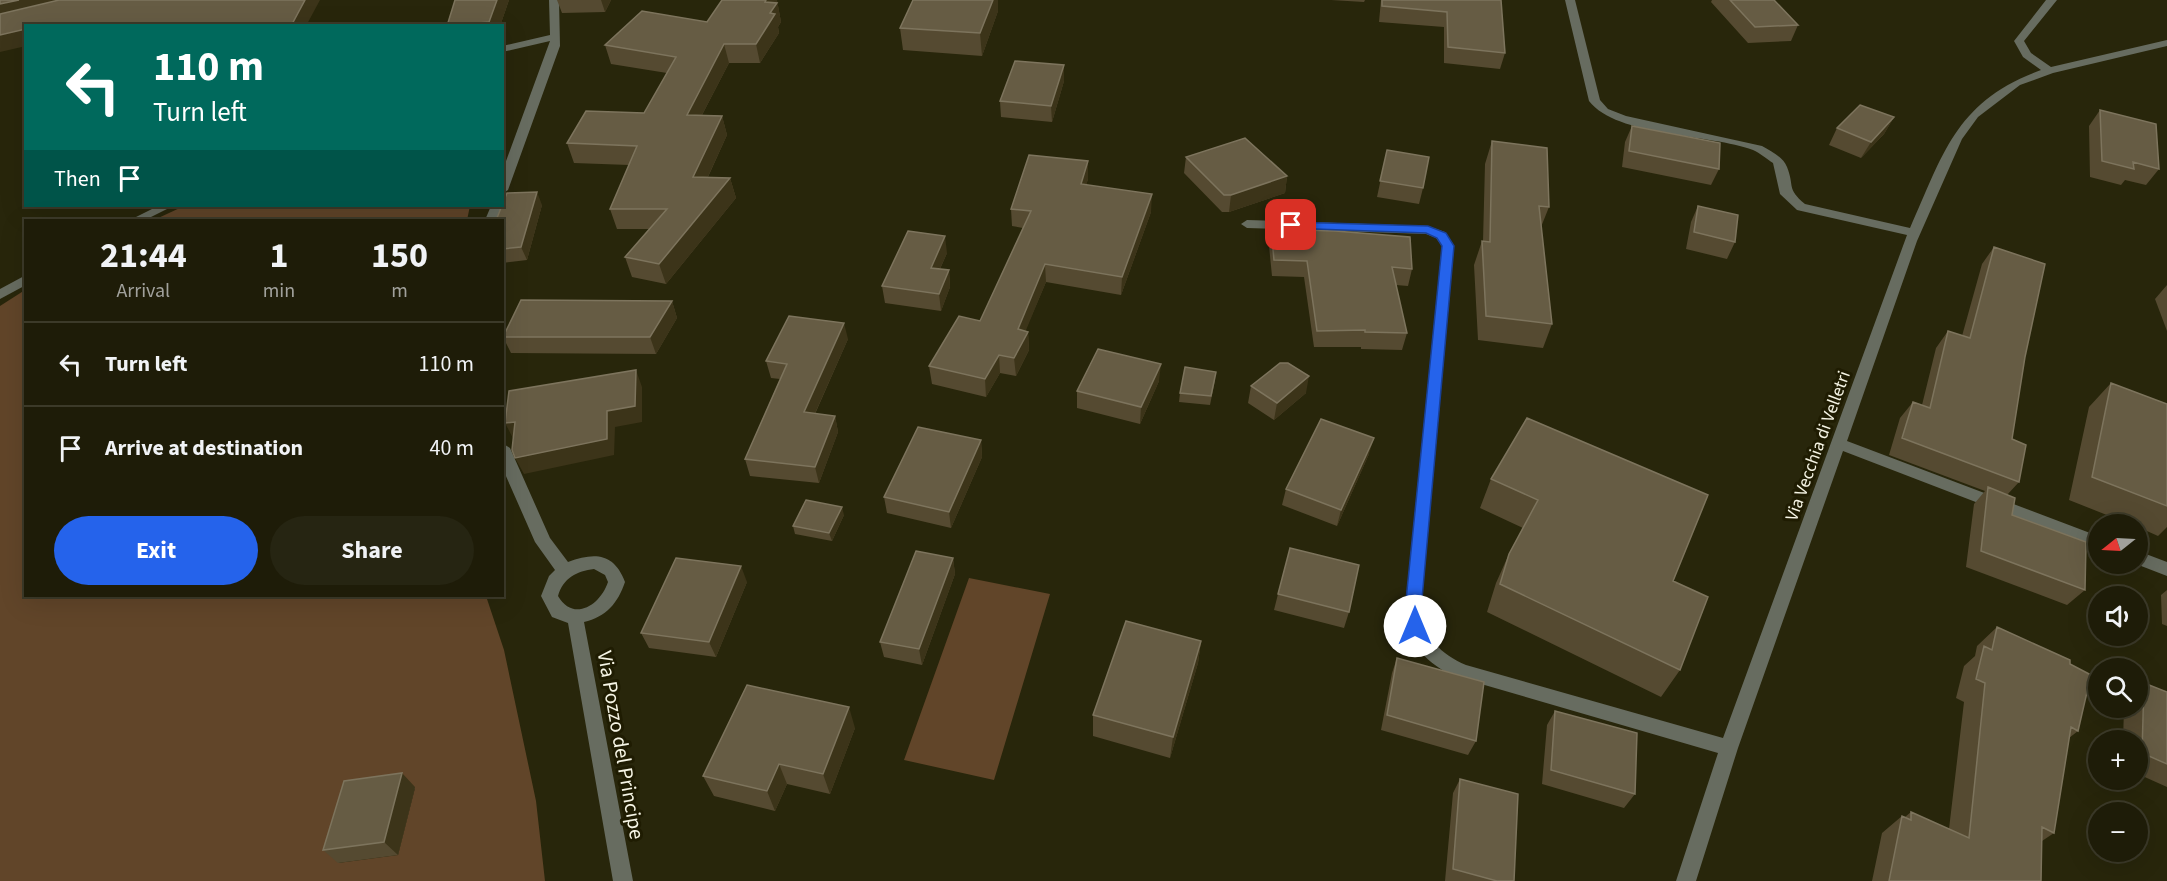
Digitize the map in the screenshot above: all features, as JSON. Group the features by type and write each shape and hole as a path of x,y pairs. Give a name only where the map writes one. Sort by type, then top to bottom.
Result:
{"street":[{"path":"504,185 554,50 556,37 552,18 554,0"},
{"path":"1570,0 1593,97 1604,111 1623,119 1758,148 1773,156 1777,161 1781,167 1786,194 1801,207 1915,233"},
{"path":"2049,71 2027,55 2019,41 2052,0"},
{"path":"504,49 556,37"},
{"name":"Via Vecchia di Velletri","path":"1686,881 1729,748 1915,233 1950,150 1968,122 2009,87 2049,71 2167,43"},
{"path":"138,219 165,207"},
{"path":"1247,224 1421,229 1442,236 1448,246 1413,610 1415,626 1433,655 1442,663 1463,672 1729,748"},
{"path":"0,295 24,280"},
{"path":"1840,444 2088,539"},
{"path":"504,453 543,542 566,571"},
{"path":"596,562 605,565 615,576 617,585 607,603 587,615 564,616 556,611 549,596 551,587 566,571 575,566 596,562"},
{"path":"2148,562 2167,569"},
{"name":"Via Pozzo del Principe","path":"575,616 623,881"}],"shaded area":[{"path":"182,207 470,207 467,219 156,219"},
{"path":"24,291 24,597 486,597 504,650 536,801 545,881 0,881 0,306","holes":["415,788 398,855 338,863"]},
{"path":"969,578 1050,594 994,780 904,760"}],"building":[{"path":"0,0 19,0 0,4"},
{"path":"59,0 305,0 292,24 24,24 24,29 0,35 0,14"},
{"path":"455,0 497,0 489,22 448,24"},
{"path":"722,0 766,0 765,2 777,3 770,13 775,14 756,44 724,44 687,115 722,116 693,177 730,178 659,264 625,257 667,209 610,209 637,146 567,143 586,111 644,113 676,57 605,45 642,11 707,22"},
{"path":"913,0 993,0 980,33 900,28"},
{"path":"1382,0 1501,0 1505,53 1448,47 1447,12 1382,6"},
{"path":"1730,0 1774,0 1798,25 1755,27"},
{"path":"1015,61 1064,65 1051,106 1000,101"},
{"path":"1860,105 1894,117 1871,142 1837,128"},
{"path":"2100,110 2156,124 2159,169 2133,162 2134,169 2102,161"},
{"path":"1632,126 1720,143 1719,169 1629,151"},
{"path":"1245,138 1287,176 1231,195 1224,195 1186,157"},
{"path":"1492,141 1547,148 1549,207 1539,206 1552,324 1486,316 1482,241 1490,242"},
{"path":"1387,150 1429,157 1423,188 1380,181"},
{"path":"1029,155 1088,161 1081,184 1152,194 1122,277 1045,264 1018,329 1028,332 1014,358 999,355 985,379 929,366 959,316 980,321 1031,211 1011,209"},
{"path":"537,192 521,247 504,249 504,219 490,219 497,218 501,207 504,207 507,193"},
{"path":"1698,206 1738,215 1735,242 1694,232"},
{"path":"1271,229 1410,237 1412,269 1392,267 1407,333 1365,332 1365,330 1317,331 1307,261 1274,260"},
{"path":"908,231 945,236 931,268 949,270 939,294 882,286"},
{"path":"1994,247 2045,264 2025,357 2012,439 2026,445 2019,482 1902,438 1913,402 1930,408 1948,331 1970,338"},
{"path":"521,300 672,301 650,337 504,337"},
{"path":"789,316 844,323 804,412 835,416 815,467 745,459 787,364 766,361"},
{"path":"1098,349 1161,364 1141,407 1077,391"},
{"path":"1280,363 1288,363 1309,376 1277,403 1251,386"},
{"path":"1185,367 1216,372 1211,396 1180,393"},
{"path":"636,370 635,406 607,411 607,439 515,458 512,450 515,422 505,423 509,391"},
{"path":"2111,383 2167,404 2167,506 2092,477"},
{"path":"1527,418 1708,495 1673,581 1708,597 1680,670 1500,584 1509,554 1538,500 1491,479"},
{"path":"1321,419 1374,438 1341,510 1286,489"},
{"path":"918,427 981,440 949,512 884,497"},
{"path":"1988,487 2015,498 2012,515 2086,542 2085,590 1981,551"},
{"path":"806,500 842,507 829,533 793,526"},
{"path":"1290,548 1359,565 1349,612 1278,594"},
{"path":"916,551 953,558 919,649 880,642"},
{"path":"676,558 741,566 709,642 641,633"},
{"path":"1126,621 1201,641 1173,737 1093,715"},
{"path":"1997,627 2070,660 2070,664 2088,673 2088,688 2078,731 2071,727 2054,833 2042,827 2041,881 1889,881 1902,816 1911,820 1911,812 1969,838 1985,683 1976,679 1984,646 1992,650"},
{"path":"1397,658 1484,682 1476,741 1387,715"},
{"path":"747,685 849,707 823,774 779,764 767,791 703,776"},
{"path":"2148,685 2167,692 2167,764 2148,756 2148,730 2143,730 2143,718 2148,718"},
{"path":"1555,711 1637,733 1635,794 1551,770"},
{"path":"402,773 384,842 323,850 344,781"},
{"path":"1460,779 1518,794 1514,881 1497,881 1453,869"}],"route":[{"path":"1291,225 1421,229 1442,236 1448,246 1438,370 1413,610 1415,626"}]}
